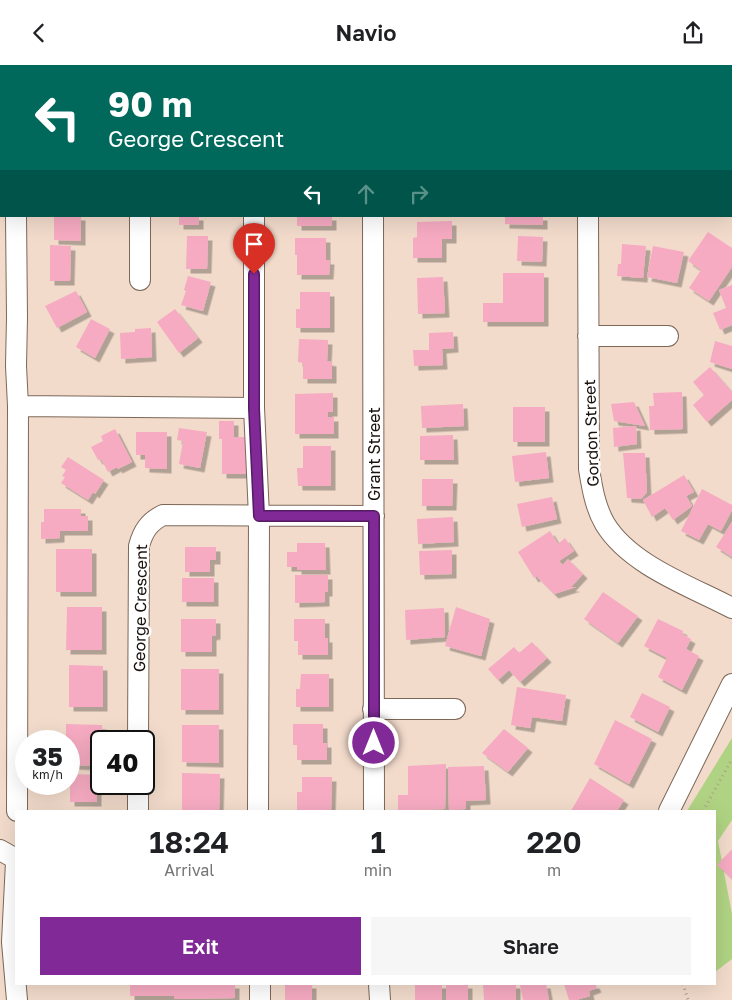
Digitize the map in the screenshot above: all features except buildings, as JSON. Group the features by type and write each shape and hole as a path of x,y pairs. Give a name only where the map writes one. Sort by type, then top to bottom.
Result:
{"street":[{"path":"16,217 16,365 18,406 17,810"},
{"path":"140,217 140,280"},
{"path":"254,217 254,408 259,516 258,810"},
{"name":"Grant Street","path":"373,217 374,810"},
{"name":"Gordon Street","path":"588,217 589,469 593,493 604,523 618,541 638,558 732,608"},
{"path":"588,336 668,336"},
{"path":"18,406 254,408"},
{"name":"George Crescent","path":"138,730 139,545 147,526 163,515 374,516"},
{"path":"669,810 732,684"},
{"path":"374,709 455,709"},
{"path":"138,795 138,810"},
{"path":"0,850 15,860"},
{"path":"15,881 12,942 15,977"},
{"path":"16,985 17,1000"},
{"path":"260,985 260,1000"},
{"path":"379,985 380,1000"}],"path":[{"path":"704,810 732,759"},
{"path":"684,985 688,1000"}],"green space":[{"path":"732,738 732,820 718,841 732,914 732,959 716,971 716,810 688,810"}],"route":[{"path":"254,274 254,408 259,516 374,516 374,743"}]}
